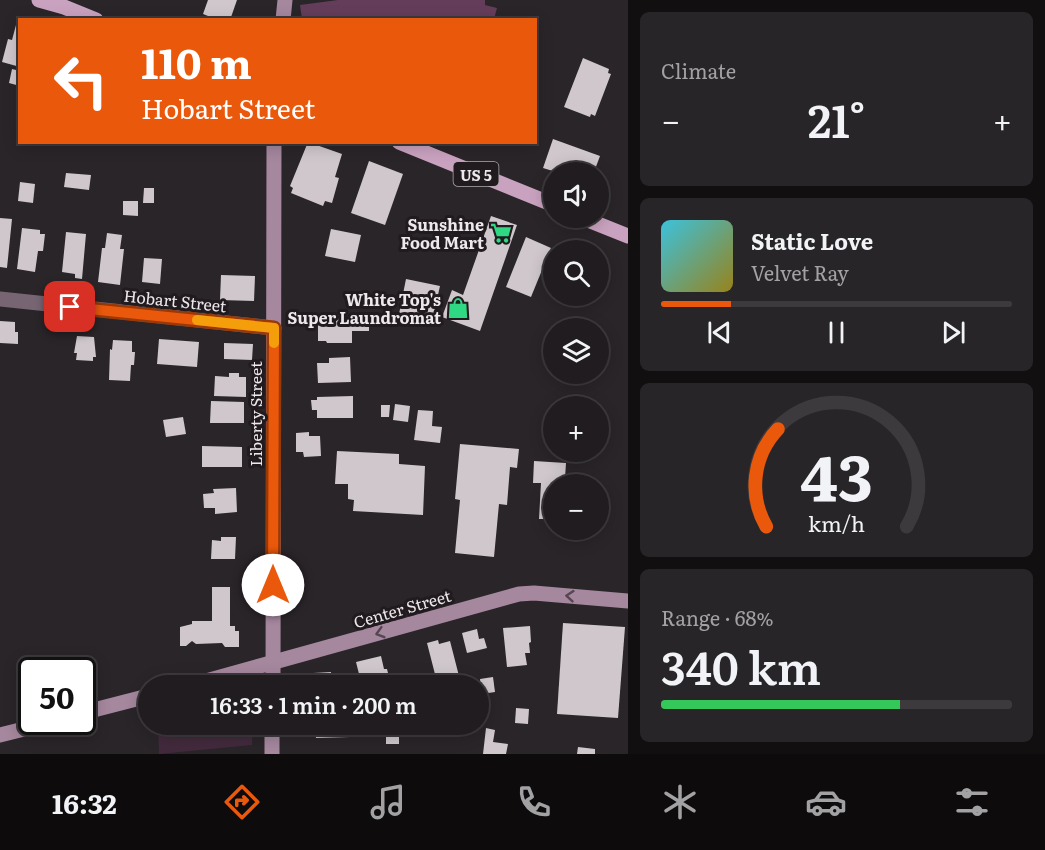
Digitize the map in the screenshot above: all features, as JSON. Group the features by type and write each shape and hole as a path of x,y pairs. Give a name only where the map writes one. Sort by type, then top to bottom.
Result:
{"main road":[{"path":"39,0 64,4 92,18"},
{"path":"283,18 285,0"},
{"name":"Liberty Street","path":"273,675 274,144"},
{"name":"US 5","path":"404,144 543,201"},
{"path":"608,228 628,236"},
{"name":"Center Street","path":"229,675 519,594 534,593 628,601"},
{"path":"96,709 138,699"},
{"path":"0,735 18,730"},
{"path":"273,735 273,754"}],"street":[{"name":"Hobart Street","path":"0,299 274,328"}],"shaded area":[{"path":"338,0 485,0 485,5 497,8 494,18 302,18 300,5"},
{"path":"158,735 252,735 252,745 159,754"}],"building":[{"path":"208,0 237,0 231,18 213,18 203,14"},
{"path":"16,25 18,25 18,66 2,62 8,39 12,40"},
{"path":"583,58 609,69 608,73 611,74 595,116 591,114 590,117 564,107"},
{"path":"12,69 18,70 18,85 9,83"},
{"path":"553,139 600,156 598,162 545,162"},
{"path":"307,144 342,154 335,177 339,178 332,203 325,201 323,206 291,193 293,188 290,186"},
{"path":"369,161 403,174 385,225 351,213"},
{"path":"66,173 91,175 89,190 64,187"},
{"path":"20,182 35,184 33,203 18,201"},
{"path":"144,188 154,188 154,203 143,203"},
{"path":"123,201 138,201 138,216 123,215"},
{"path":"491,216 517,225 480,331 442,317 452,290 463,295"},
{"path":"0,218 12,219 7,268 0,267"},
{"path":"22,228 40,230 40,234 45,234 43,251 38,251 35,272 17,269"},
{"path":"331,229 361,235 355,262 325,256"},
{"path":"66,232 86,234 82,279 75,278 75,274 62,272"},
{"path":"107,233 122,235 120,249 124,249 120,285 98,282 102,248 105,248"},
{"path":"526,237 543,244 543,268 531,297 506,287"},
{"path":"144,258 162,259 160,284 142,282"},
{"path":"221,275 255,276 254,301 220,300"},
{"path":"406,279 440,286 432,321 399,314"},
{"path":"328,315 344,315 344,319 352,319 352,321 369,321 369,331 352,331 352,343 318,341 318,320 328,320"},
{"path":"0,321 15,322 18,344 0,343"},
{"path":"77,336 94,337 96,357 93,357 93,361 76,360 77,353 74,353"},
{"path":"159,339 199,342 197,367 157,364"},
{"path":"113,340 132,341 132,352 135,352 130,381 109,380 110,349 112,350"},
{"path":"224,343 253,344 252,360 224,359"},
{"path":"350,357 351,382 318,383 317,363 329,363 329,358"},
{"path":"229,373 239,373 239,377 246,377 246,397 214,396 215,376 229,377"},
{"path":"353,396 353,418 317,418 317,410 312,410 311,400 317,400 317,397"},
{"path":"211,401 244,402 244,423 210,423"},
{"path":"395,404 410,406 408,422 393,420"},
{"path":"381,405 390,405 389,417 381,417"},
{"path":"418,410 433,411 432,426 442,427 440,443 414,440"},
{"path":"183,417 186,434 166,437 163,420"},
{"path":"309,432 309,436 320,436 321,456 304,457 303,452 296,452 296,433"},
{"path":"460,444 519,449 517,468 510,467 507,505 499,504 494,557 455,553 460,500 455,499"},
{"path":"202,446 242,447 242,467 202,467"},
{"path":"337,451 399,454 399,464 425,466 423,515 353,511 354,500 348,499 348,484 335,484"},
{"path":"534,461 566,463 565,474 543,474 543,519 539,519 541,483 533,483"},
{"path":"236,488 237,512 215,514 215,508 204,508 203,494 214,493 213,489"},
{"path":"221,537 236,537 235,559 211,559 212,540 221,541"},
{"path":"212,587 230,587 230,626 235,626 235,631 239,631 239,647 225,647 222,643 196,644 192,641 186,646 180,646 180,627 192,624 192,621 212,621"},
{"path":"563,623 625,627 618,718 557,714"},
{"path":"530,626 530,653 525,653 527,665 507,667 503,628"},
{"path":"477,629 479,639 484,638 487,648 467,653 462,633"},
{"path":"438,640 439,644 450,641 459,675 435,675 427,643"},
{"path":"381,656 384,669 387,669 388,675 359,675 356,662"},
{"path":"331,672 336,675 295,675"},
{"path":"493,677 495,692 489,693 489,678"},
{"path":"516,708 529,709 528,724 515,723"},
{"path":"489,729 495,730 493,742 508,744 506,754 483,754 485,735 489,735"},
{"path":"316,735 350,735 350,737 316,738"},
{"path":"386,735 399,735 399,744 386,744"},
{"path":"578,747 595,749 595,754 577,754"}],"slow traffic":[{"path":"197,320 274,328 274,343"}],"place":[{"name":"Sunshine Food Mart","path":"501,233"},
{"name":"White Top's Super Laundromat","path":"458,308"}],"route":[{"path":"70,307 274,328 273,585"}]}
